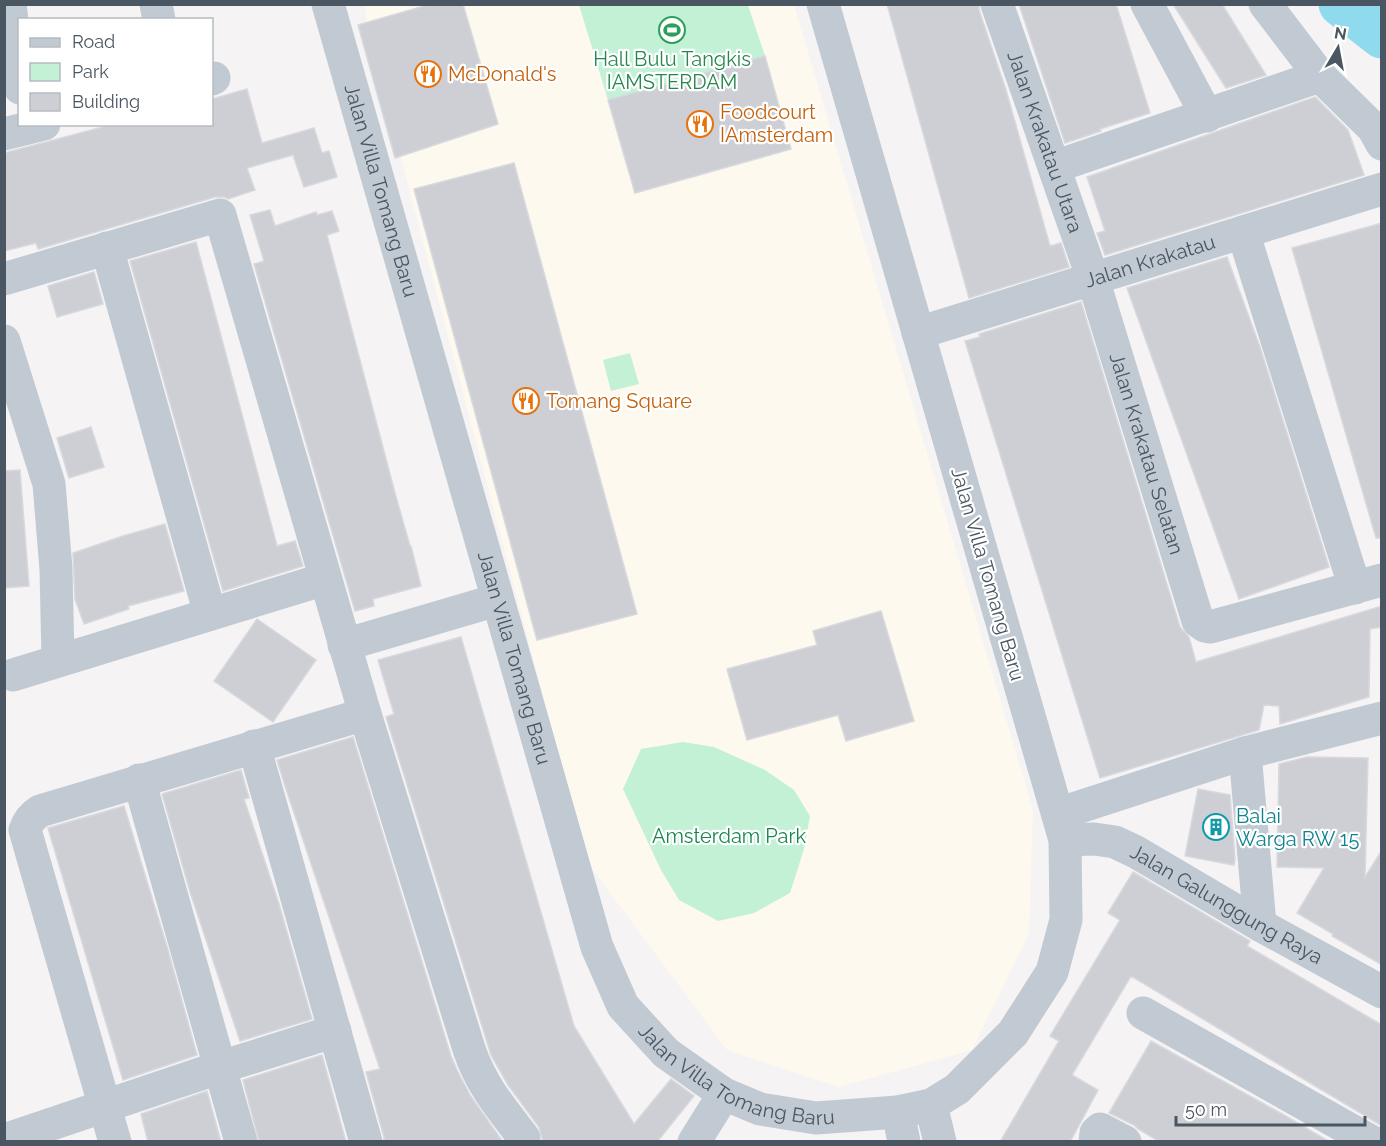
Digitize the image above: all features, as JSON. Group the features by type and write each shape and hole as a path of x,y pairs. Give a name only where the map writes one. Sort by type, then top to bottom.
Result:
{"street":[{"path":"10,4 18,71"},
{"name":"Jalan Villa Tomang Baru","path":"327,4 597,947 623,1006 666,1053 724,1094 760,1109 816,1118 901,1127 930,1105 957,1089 1013,1033 1052,972 1066,920 1061,827 823,4"},
{"name":"Jalan Krakatau Utara","path":"997,4 1093,279"},
{"path":"1146,4 1207,116"},
{"path":"1265,4 1320,76 1373,128 1382,144"},
{"path":"1054,167 1320,76"},
{"name":"Jalan Krakatau","path":"918,333 1382,189"},
{"path":"4,279 220,214 344,645 476,1069 490,1093 524,1137 524,1142"},
{"path":"1244,232 1368,584"},
{"path":"107,248 210,614"},
{"name":"Jalan Krakatau Selatan","path":"1093,279 1198,621 1210,627 1368,584"},
{"path":"4,341 19,433 49,484 56,570 58,660"},
{"path":"13,675 325,579"},
{"path":"344,645 497,600"},
{"path":"115,1142 25,830 32,815 139,780 365,714"},
{"path":"1061,827 1245,753 1382,718"},
{"path":"254,746 366,1142"},
{"path":"1245,753 1260,925"},
{"path":"139,780 241,1142"},
{"name":"Jalan Galunggung Raya","path":"1061,827 1094,839 1115,842 1136,852 1260,925 1382,992"},
{"path":"1143,1013 1372,1142"},
{"path":"4,1140 335,1031"},
{"path":"694,1142 724,1094"},
{"path":"930,1105 940,1142"},
{"path":"1095,1142 1096,1133 1100,1129 1125,1142"}],"shaded area":[{"path":"365,5 794,5 1033,810 1029,934 972,1050 839,1087 727,1050 587,862 367,30"}],"green space":[{"name":"Hall Bulu Tangkis IAMSTERDAM","path":"579,5 748,5 765,56 608,100"},
{"path":"630,353 639,384 611,391 603,360"},
{"name":"Amsterdam Park","path":"683,742 714,747 765,770 794,790 810,816 804,849 790,893 754,913 718,921 679,900 661,870 623,789 641,749"}],"building":[{"name":"McDonald's","path":"431,4 463,4 498,124 395,158 358,25"},
{"path":"887,4 979,4 1050,246 1061,243 1069,267 969,298"},
{"path":"1019,4 1116,4 1150,113 1065,143"},
{"path":"1173,4 1222,4 1266,75 1226,88"},
{"name":"Foodcourt IAmsterdam","path":"765,56 791,149 635,193 608,100"},
{"path":"247,89 262,143 314,128 322,153 329,151 337,177 304,187 293,155 247,168 255,190 228,199 215,197 38,249 36,243 4,251 4,153 106,126 213,126 213,99"},
{"path":"1315,97 1348,130 1364,175 1105,255 1097,233 1105,231 1087,177"},
{"name":"Tomang Square","path":"514,163 637,614 537,640 414,189"},
{"path":"270,210 275,226 316,212 317,215 332,211 339,231 327,235 421,586 373,599 374,606 355,611 254,264 264,261 250,215"},
{"path":"1382,223 1382,538 1376,538 1292,248"},
{"path":"196,242 277,546 295,541 303,566 223,591 130,261"},
{"path":"1227,257 1260,347 1329,567 1239,599 1127,288"},
{"path":"94,272 103,304 57,317 48,286"},
{"path":"1081,302 1180,627 1189,637 1196,662 1382,606 1382,627 1370,629 1369,697 1280,724 1279,706 1264,705 1259,730 1100,778 965,341 980,337 979,334"},
{"path":"91,427 104,467 69,478 57,438"},
{"path":"20,470 29,586 4,588 4,471"},
{"path":"165,524 184,591 128,606 129,609 84,624 75,599 73,553"},
{"path":"881,611 914,721 846,741 838,715 747,740 727,669 817,645 813,631"},
{"path":"257,619 316,660 273,722 214,681"},
{"path":"461,637 574,1026 634,1124 671,1079 694,1096 657,1142 543,1142 539,1127 508,1085 491,1055 386,717 394,714 378,660"},
{"path":"353,737 451,1056 470,1095 503,1142 384,1142 366,1072 380,1069 277,760"},
{"path":"1307,757 1368,758 1365,877 1382,850 1382,965 1297,913 1324,868 1277,867 1279,764"},
{"path":"241,770 249,798 244,799 279,904 312,1019 240,1041 191,895 162,794"},
{"name":"Balai Warga RW 15","path":"1198,789 1230,795 1234,865 1185,856"},
{"path":"124,806 197,1055 123,1080 48,828"},
{"path":"1133,872 1250,941 1247,946 1382,1025 1382,1126 1131,976 1072,1075 1098,1090 1070,1142 1000,1142 1059,1041 1050,1036 1120,920 1108,913"},
{"path":"1151,1041 1330,1142 1160,1142 1134,1125 1109,1113"},
{"path":"322,1055 346,1142 259,1142 243,1080"},
{"path":"207,1091 221,1142 148,1142 141,1114"}],"waterway":[{"path":"1341,4 1382,36"}],"place":[{"name":"Hall Bulu Tangkis IAMSTERDAM","path":"672,30"},
{"name":"McDonald's","path":"428,74"},
{"name":"Foodcourt IAmsterdam","path":"700,124"},
{"name":"Tomang Square","path":"526,401"},
{"name":"Balai Warga RW 15","path":"1216,827"}]}
